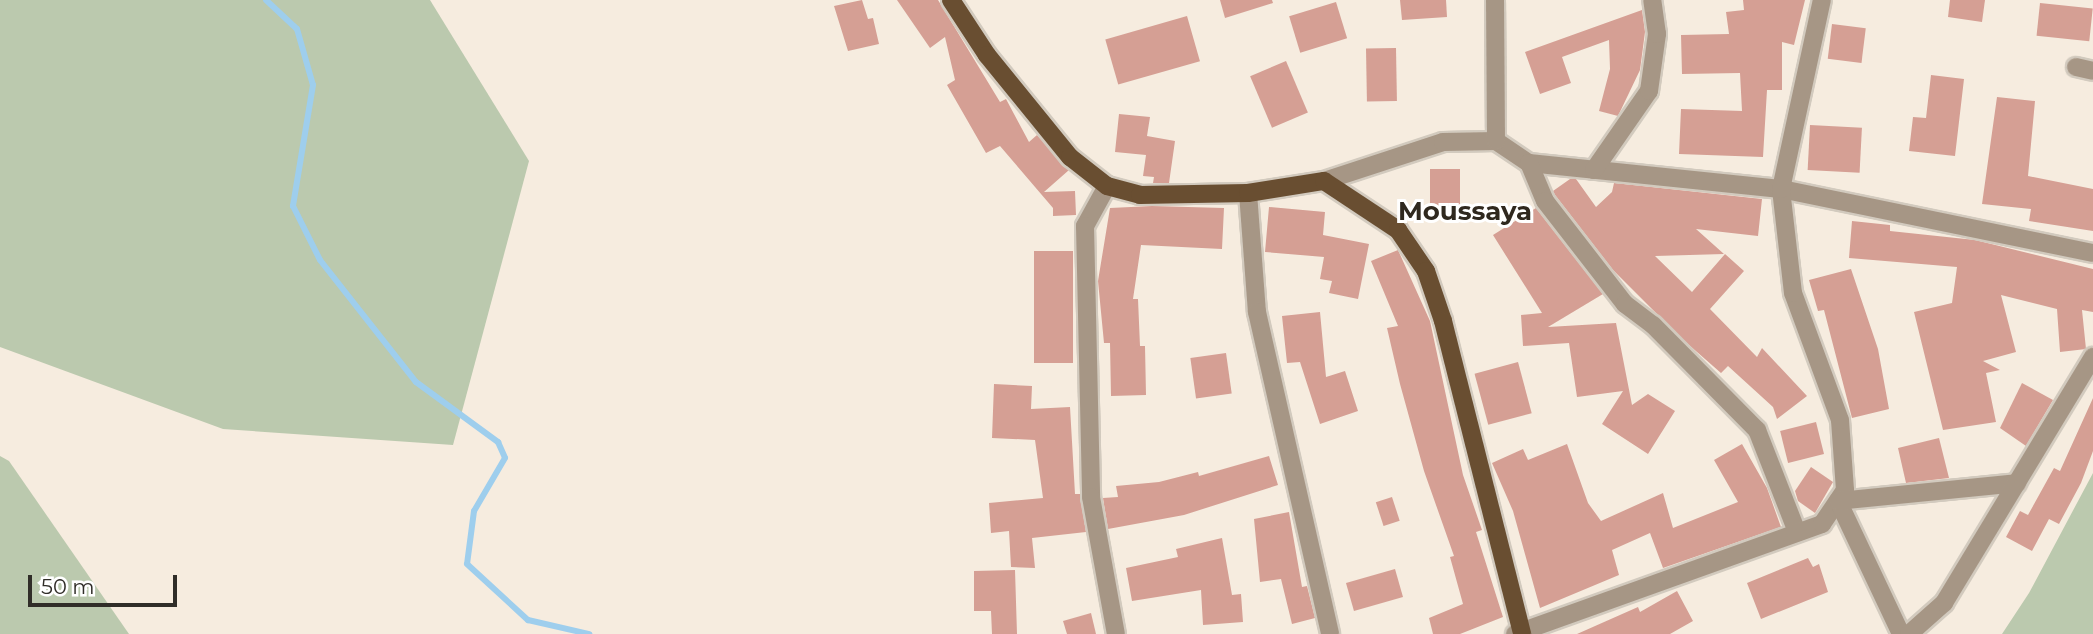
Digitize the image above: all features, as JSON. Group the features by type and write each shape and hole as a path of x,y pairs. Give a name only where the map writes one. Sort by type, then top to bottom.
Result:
{"main road":[{"path":"951,0 987,55 1070,157 1107,186 1140,195 1248,193 1324,181 1398,230 1426,271 1443,321 1520,633"}],"street":[{"path":"1495,0 1496,141"},
{"path":"1594,170 1648,91 1657,34 1652,0"},
{"path":"1520,633 1822,524 1845,490 1840,420 1793,293 1781,189 1822,0"},
{"path":"1324,181 1443,142 1496,141 1529,163 1781,189 2093,253"},
{"path":"1529,163 1545,201 1625,304 1653,326 1757,430 1797,532"},
{"path":"1107,186 1085,226 1085,239 1091,497 1116,634"},
{"path":"1248,193 1257,312 1330,634"},
{"path":"1909,634 1944,603 2093,357"},
{"path":"1838,500 2017,483"},
{"path":"1838,500 1901,634"}],"green space":[{"path":"0,0 430,0 529,161 453,445 223,429 0,347"},
{"path":"0,456 9,461 129,634 0,634"},
{"path":"2093,473 2093,634 2002,634 2029,593"}],"building":[{"path":"862,0 868,19 873,18 879,44 848,51 834,6"},
{"path":"897,0 938,0 1000,102 1006,99 1029,142 1037,135 1069,170 1044,192 1075,191 1076,215 1053,216 1053,208 1000,146 986,153 947,85 955,80 945,37 930,48"},
{"path":"1220,0 1272,0 1273,3 1225,18"},
{"path":"1400,0 1446,0 1447,17 1402,20"},
{"path":"1743,0 1805,0 1794,45 1782,42 1782,90 1767,90 1763,157 1679,154 1681,109 1742,111 1740,73 1682,74 1681,35 1729,34 1726,12 1744,10"},
{"path":"1950,0 1985,0 1982,22 1948,17"},
{"path":"1336,2 1347,38 1300,53 1289,16"},
{"path":"2040,3 2093,9 2089,41 2037,36"},
{"path":"1642,10 1645,32 1640,70 1618,116 1599,111 1610,69 1609,40 1562,57 1571,83 1540,94 1525,52"},
{"path":"1187,16 1200,61 1118,85 1105,39"},
{"path":"1832,24 1866,28 1861,63 1828,59"},
{"path":"1396,48 1397,101 1367,102 1366,49"},
{"path":"1286,61 1308,113 1272,128 1250,76"},
{"path":"1931,75 1964,79 1955,156 1909,151 1913,117 1926,118"},
{"path":"1997,97 2035,101 2028,176 2093,189 2093,231 2029,221 2031,209 1982,204"},
{"path":"1119,114 1150,117 1147,136 1175,141 1169,183 1153,183 1154,177 1143,176 1146,155 1115,152"},
{"path":"1810,125 1862,128 1860,173 1808,170"},
{"path":"1430,169 1460,169 1460,207 1430,207"},
{"path":"1570,179 1576,179 1596,207 1612,192 1614,183 1762,199 1758,236 1696,229 1724,254 1655,256 1692,292 1725,254 1744,271 1710,309 1757,357 1762,348 1807,396 1777,419 1773,407 1728,366 1721,373 1681,338 1613,270 1555,195 1553,191"},
{"path":"1269,207 1325,212 1323,235 1369,244 1358,299 1329,293 1332,281 1320,279 1324,257 1265,252"},
{"path":"1110,208 1224,208 1222,249 1141,245 1133,299 1138,299 1140,346 1145,346 1146,395 1111,396 1110,343 1104,343 1098,281"},
{"path":"1536,208 1603,294 1548,327 1616,323 1632,405 1648,394 1675,411 1648,454 1602,424 1623,391 1577,397 1569,343 1523,346 1521,315 1542,313 1493,235"},
{"path":"1852,221 1890,225 1890,231 1975,240 2093,269 2093,312 2082,310 2086,349 2060,352 2057,309 2001,295 2016,352 1983,361 2000,370 1986,373 1996,422 1943,430 1914,312 1952,303 1957,267 1849,258"},
{"path":"1398,250 1430,321 1463,475 1482,530 1476,532 1503,617 1460,634 1433,634 1429,618 1463,604 1450,557 1454,556 1424,471 1400,384 1387,328 1398,326 1371,261"},
{"path":"1034,251 1073,251 1073,363 1034,363"},
{"path":"1851,269 1878,349 1889,409 1852,418 1824,310 1818,311 1809,280"},
{"path":"1320,312 1326,377 1345,371 1358,411 1320,424 1300,362 1287,363 1282,316"},
{"path":"1226,353 1232,394 1196,399 1190,358"},
{"path":"1518,362 1532,413 1488,425 1475,374"},
{"path":"2022,383 2053,400 2026,446 2000,428"},
{"path":"994,384 1032,386 1031,409 1070,407 1075,494 1080,494 1086,532 1032,538 1035,568 1011,567 1009,531 991,533 989,503 1043,498 1035,440 992,438"},
{"path":"2093,398 2093,451 2081,483 2059,524 2049,519 2032,551 2006,537 2020,511 2028,515 2054,468 2060,471"},
{"path":"1816,422 1824,454 1788,463 1780,431"},
{"path":"1939,438 1949,478 1906,483 1898,448"},
{"path":"1567,444 1588,503 1601,521 1663,493 1673,528 1738,502 1714,460 1742,444 1767,488 1781,527 1663,568 1650,533 1612,550 1619,575 1540,608 1513,511 1492,463 1523,449 1528,460"},
{"path":"1269,456 1278,485 1184,515 1108,529 1103,498 1118,497 1116,486 1159,482 1198,472 1199,476"},
{"path":"1811,467 1833,482 1815,513 1798,501 1795,491"},
{"path":"1392,497 1400,521 1384,526 1376,502"},
{"path":"1289,512 1302,587 1307,586 1315,618 1292,624 1281,579 1260,582 1254,519"},
{"path":"1222,538 1232,595 1241,594 1243,622 1203,625 1201,590 1132,601 1126,568 1178,557 1176,549"},
{"path":"1808,558 1813,567 1819,564 1828,592 1761,619 1747,583"},
{"path":"1395,569 1403,597 1354,611 1346,583"},
{"path":"1015,570 1017,634 992,634 991,611 974,611 974,571"},
{"path":"1677,591 1693,621 1670,634 1577,634 1638,607 1640,612"},
{"path":"1091,613 1096,634 1067,634 1063,621"}],"waterway":[{"path":"266,0 297,29 313,85 293,206 320,260 416,382 498,442 505,458 474,511 467,564 528,620 589,634"}],"district":[{"name":"Moussaya","path":"1465,212"}]}
